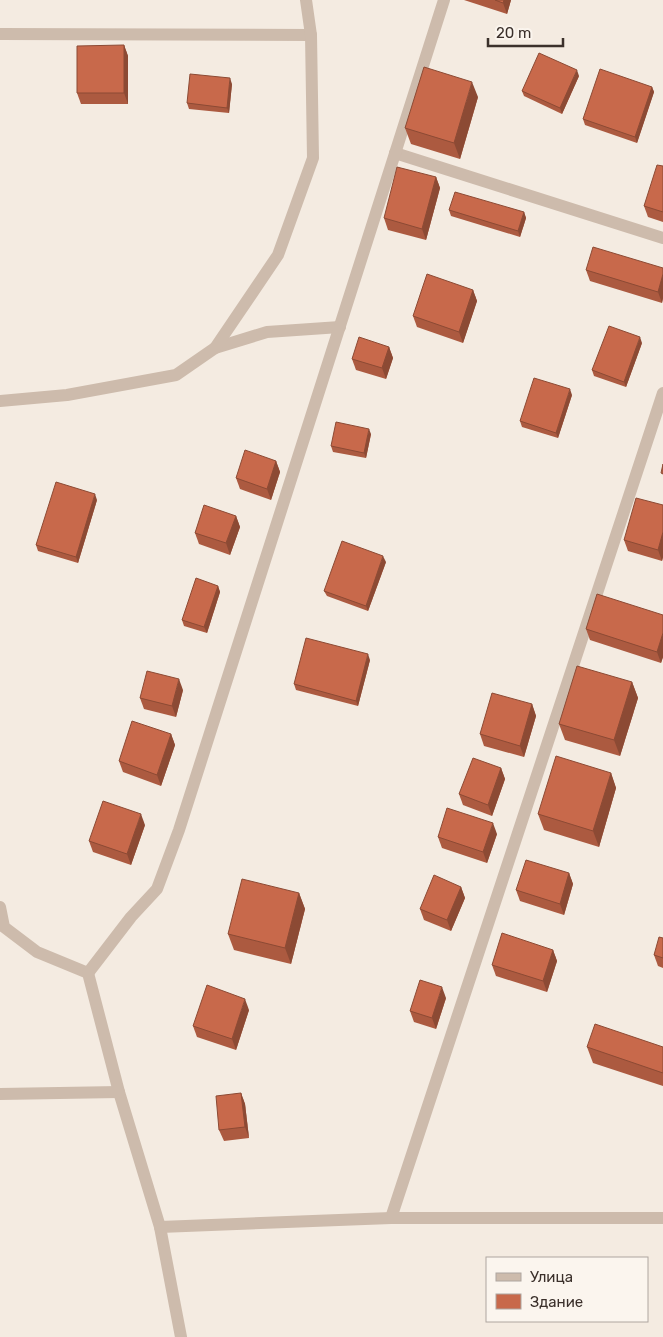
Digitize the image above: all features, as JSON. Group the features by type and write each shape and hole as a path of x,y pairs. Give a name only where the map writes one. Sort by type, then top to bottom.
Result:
{"street":[{"path":"215,348 278,255 313,158 311,35 306,0"},
{"path":"88,973 130,917 157,889 179,830 444,0"},
{"path":"0,34 311,35"},
{"path":"395,153 663,238"},
{"path":"0,401 67,395 176,375 215,348 267,332 340,326"},
{"path":"391,1218 663,393"},
{"path":"0,907 4,927 37,952 88,973"},
{"path":"88,973 119,1092 160,1227 181,1337"},
{"path":"0,1094 119,1092"},
{"path":"160,1227 391,1218 663,1218"}],"building":[{"path":"124,45 124,93 77,93 77,46"},
{"path":"539,53 577,70 560,108 522,91"},
{"path":"424,67 472,82 454,143 405,128"},
{"path":"600,69 652,87 635,137 583,119"},
{"path":"190,74 230,78 227,108 187,103"},
{"path":"657,165 663,166 663,212 644,206"},
{"path":"397,167 436,177 422,229 384,218"},
{"path":"455,192 524,212 518,231 449,210"},
{"path":"593,247 663,268 658,292 586,270"},
{"path":"427,274 473,290 459,332 413,316"},
{"path":"609,326 640,337 624,382 592,370"},
{"path":"359,337 389,347 382,368 352,359"},
{"path":"534,378 570,389 556,433 520,421"},
{"path":"336,422 369,429 364,453 331,446"},
{"path":"245,450 276,461 267,489 236,478"},
{"path":"56,482 95,494 76,557 36,545"},
{"path":"636,498 663,505 663,532 658,550 624,540"},
{"path":"204,505 236,516 226,543 195,533"},
{"path":"342,541 383,556 366,606 324,591"},
{"path":"196,578 218,586 204,627 182,620"},
{"path":"597,594 663,615 663,633 657,652 586,629"},
{"path":"306,638 368,654 356,701 294,684"},
{"path":"577,666 632,682 614,740 559,724"},
{"path":"147,671 179,679 172,706 140,698"},
{"path":"492,693 532,704 520,746 480,734"},
{"path":"132,721 171,734 157,775 119,761"},
{"path":"556,756 611,773 593,831 538,814"},
{"path":"473,758 501,768 488,805 459,794"},
{"path":"103,801 141,814 127,854 89,841"},
{"path":"447,808 493,823 483,852 438,837"},
{"path":"526,860 569,873 560,904 516,890"},
{"path":"434,875 461,887 447,920 420,909"},
{"path":"242,879 299,893 285,948 228,934"},
{"path":"502,933 553,950 543,981 492,965"},
{"path":"659,937 663,938 663,958 654,955"},
{"path":"420,980 442,987 432,1018 410,1011"},
{"path":"207,985 245,999 232,1039 193,1026"},
{"path":"595,1024 663,1047 663,1073 587,1047"},
{"path":"241,1093 245,1127 219,1130 216,1096"}]}
